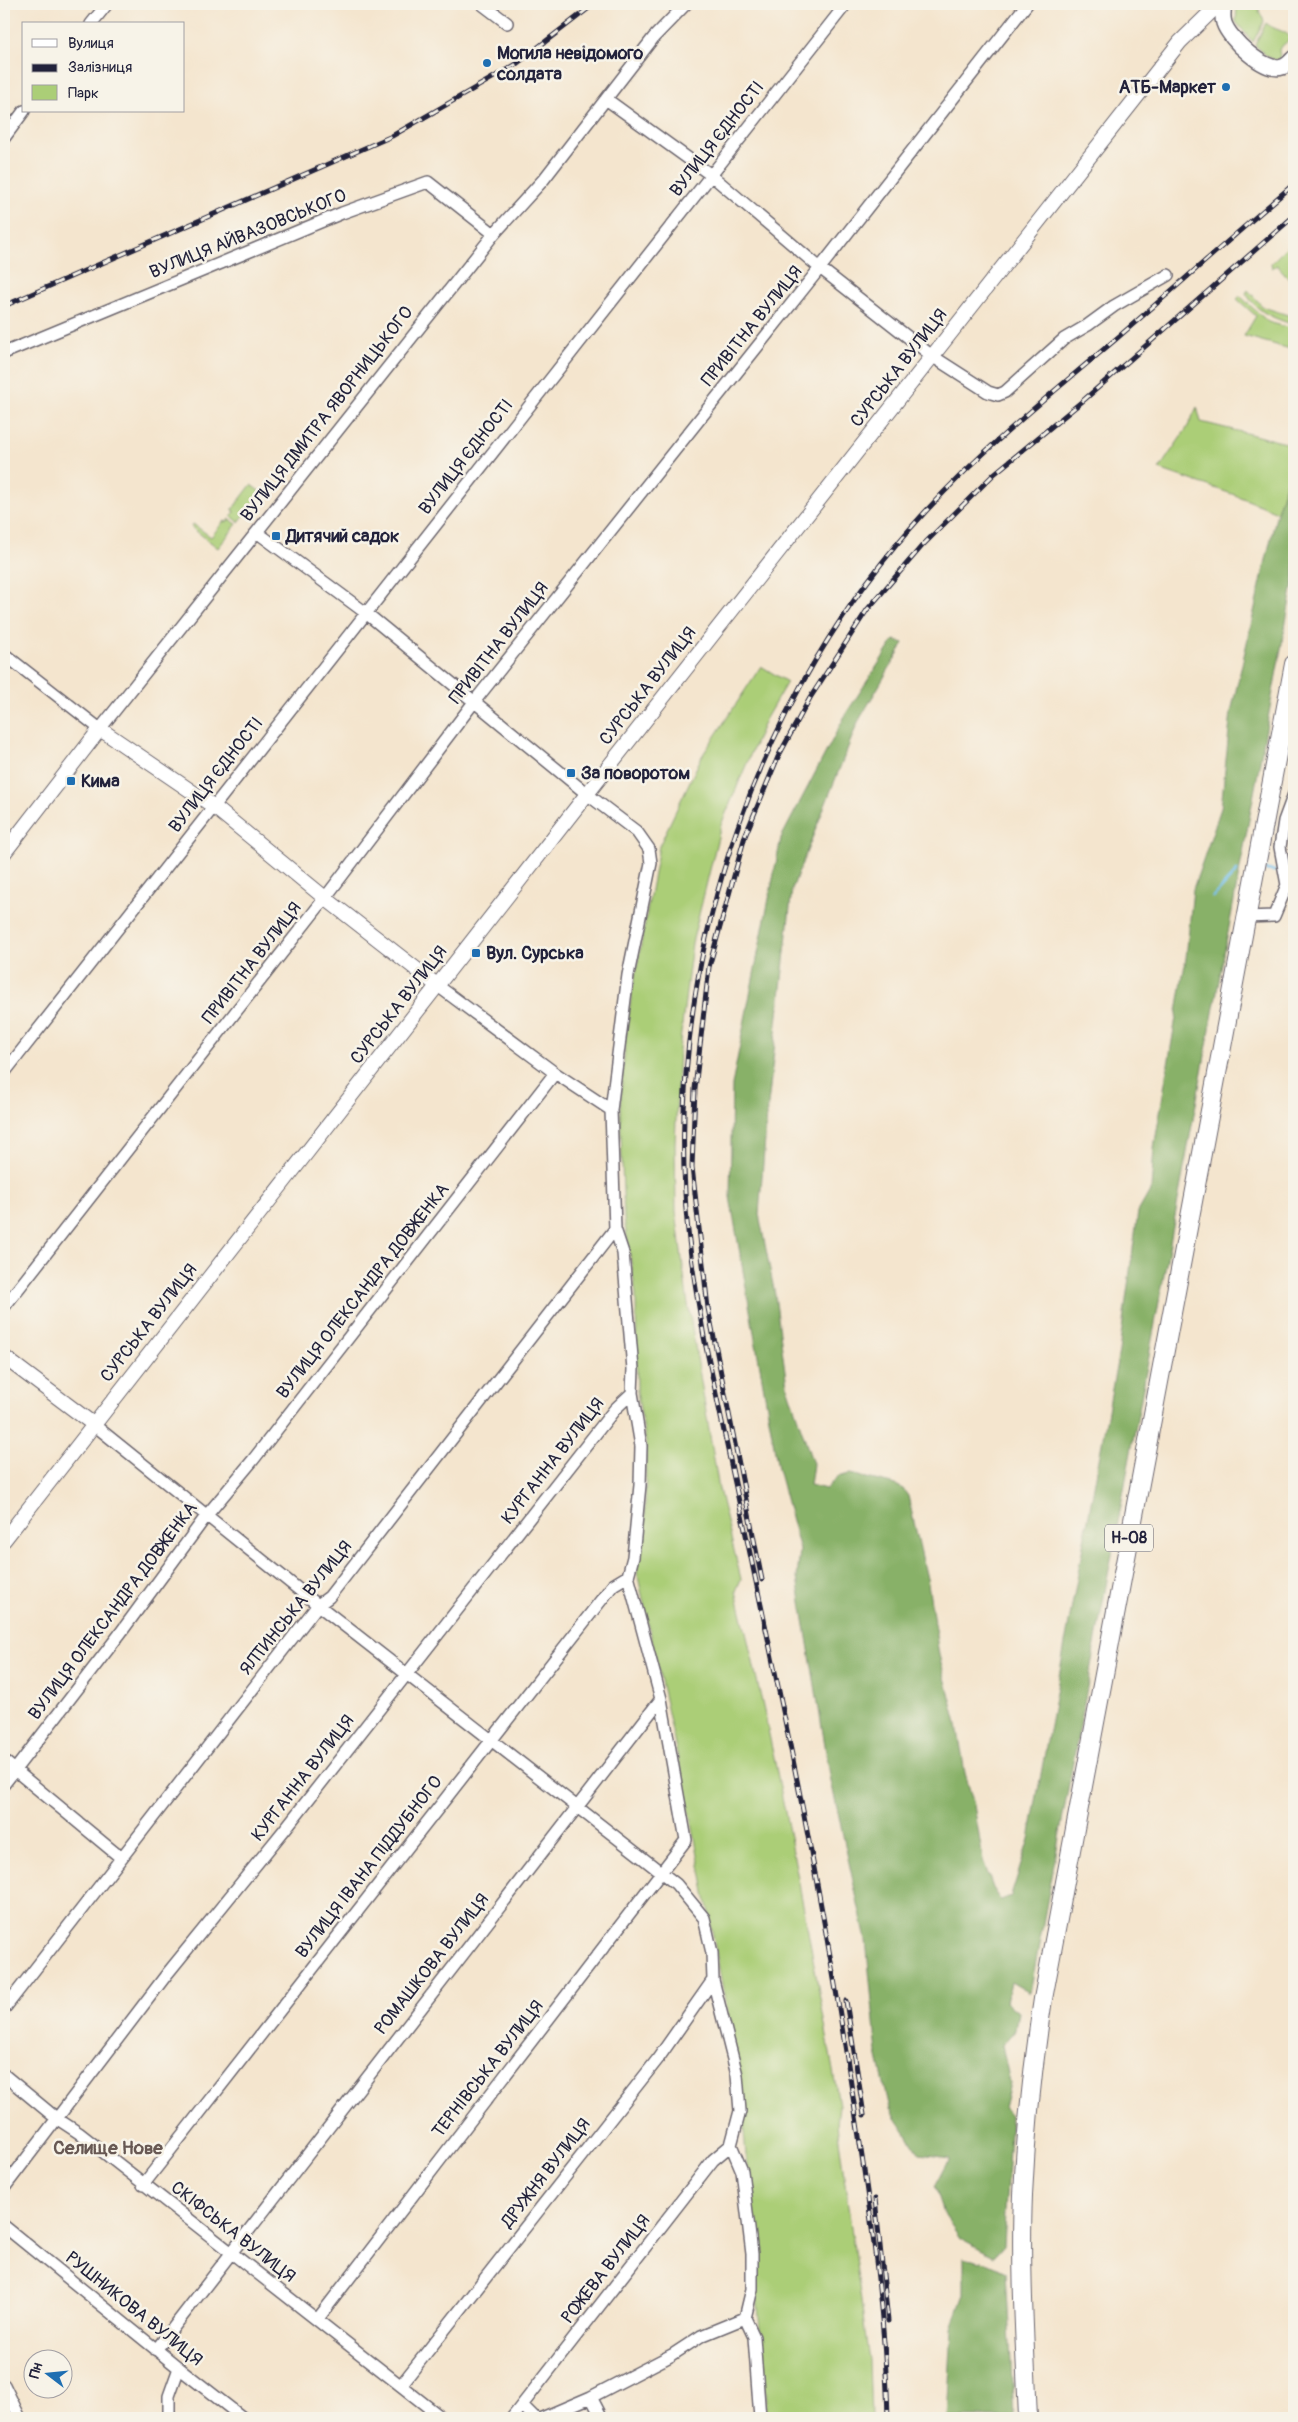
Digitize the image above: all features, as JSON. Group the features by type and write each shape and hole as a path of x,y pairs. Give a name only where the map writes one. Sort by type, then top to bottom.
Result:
{"main road":[{"path":"1224,4 1224,24 1231,35 1260,64 1272,69 1284,67 1294,58"},
{"name":"Н-08","path":"1028,2418 1022,2260 1023,2196 1031,2088 1042,1999 1294,664"}],"street":[{"path":"93,22 107,4"},
{"path":"482,4 507,23"},
{"name":"ВУЛИЦЯ ДМИТРА ЯВОРНИЦЬКОГО","path":"4,853 100,729 494,234 544,179 654,37 686,4"},
{"name":"ВУЛИЦЯ ЄДНОСТІ","path":"4,1073 846,4"},
{"name":"ПРИВІТНА ВУЛИЦЯ","path":"4,1307 325,898 474,702 820,268 1027,4"},
{"name":"СУРСЬКА ВУЛИЦЯ","path":"4,1540 587,794 1180,42 1219,4"},
{"path":"606,99 711,175 820,268 932,356 988,392 998,395 1005,392 1064,339 1088,326 1114,306 1168,275"},
{"path":"4,138 23,112"},
{"name":"ВУЛИЦЯ АЙВАЗОВСЬКОГО","path":"4,353 342,213 428,182 494,234"},
{"path":"258,532 366,613 587,794 637,832 649,850 651,863 628,975 612,1110 615,1229 623,1253 633,1369 632,1393 641,1446 640,1485 633,1557 628,1576 661,1699"},
{"path":"4,654 100,729 213,806 325,898 438,986 555,1073 612,1110"},
{"path":"1246,917 1274,916 1284,895 1287,885 1280,847 1284,821 1294,795"},
{"name":"ВУЛИЦЯ ОЛЕКСАНДРА ДОВЖЕНКА","path":"4,1784 120,1635 207,1515 253,1460 555,1073"},
{"name":"ЯЛТИНСЬКА ВУЛИЦЯ","path":"4,2009 120,1857 318,1605 329,1597 615,1229"},
{"path":"4,1358 94,1424 318,1605 492,1738 576,1807 676,1884 704,1918 712,1953 714,1980 737,2075 740,2111 731,2145 742,2171 752,2254 752,2289 745,2318 754,2337 760,2418"},
{"name":"КУРГАННА ВУЛИЦЯ","path":"4,2188 167,1974 408,1674 615,1410 632,1393"},
{"name":"ВУЛИЦЯ ІВАНА ПІДДУБНОГО","path":"143,2185 613,1585 628,1576"},
{"name":"РОМАШКОВА ВУЛИЦЯ","path":"156,2350 661,1699"},
{"name":"ТЕРНІВСЬКА ВУЛИЦЯ","path":"317,2320 686,1840 661,1699"},
{"path":"4,1762 120,1857"},
{"name":"ДРУЖНЯ ВУЛИЦЯ","path":"401,2385 657,2060 714,1980"},
{"name":"СКІФСЬКА ВУЛИЦЯ","path":"4,2074 56,2118 79,2133 442,2418"},
{"name":"РОЖЕВА ВУЛИЦЯ","path":"512,2418 713,2160 731,2145"},
{"name":"РУШНИКОВА ВУЛИЦЯ","path":"4,2226 178,2368 243,2418"},
{"path":"542,2418 592,2396 672,2355 701,2336 745,2318"},
{"path":"169,2418 169,2396 178,2368"},
{"path":"4,2385 20,2418"},
{"path":"592,2396 602,2418"},
{"path":"522,2405 535,2418"}],"green space":[{"path":"1237,4 1259,5 1259,11 1264,21 1253,42 1236,22"},
{"path":"1266,23 1291,38 1279,49 1280,58 1276,60 1268,57 1255,45"},
{"path":"1294,240 1294,284 1277,265 1272,268 1271,263"},
{"path":"1248,290 1263,307 1294,317 1294,325 1261,310 1250,300 1246,293"},
{"path":"1240,296 1268,322 1294,329 1294,350 1244,336 1256,316 1237,299"},
{"path":"1197,407 1201,422 1294,445 1294,458 1277,512 1235,495 1159,469 1187,428"},
{"path":"1294,458 1294,579 1030,1993 1011,1982 1006,2002 1018,2012 1015,2030 1002,2045 1010,2083 1004,2108 1011,2116 1003,2246 994,2256 960,2238 945,2216 935,2186 950,2158 920,2154 890,2109 877,2053 866,1940 831,1781 797,1578 800,1550 778,1469 730,1197 732,1085 781,838 847,712 894,640 904,643 858,722 792,889 767,1114 759,1214 775,1295 787,1386 813,1464 810,1485 826,1489 837,1477 850,1474 896,1485 903,1489 908,1496 928,1583 939,1655 956,1719 965,1773 974,1805 983,1860 993,1888 1001,1900 1011,1896 1029,1839 1119,1351 1138,1212 1151,1189 1154,1148 1186,958 1193,889 1221,808 1231,712 1277,512"},
{"path":"251,485 262,493 239,522 231,516 235,512 232,510"},
{"path":"229,519 237,524 218,548 191,527 193,524 211,537 224,521 227,522"},
{"path":"761,666 787,682 765,720 721,825 692,943 679,1050 675,1144 676,1212 687,1298 719,1489 741,1579 736,1591 766,1718 804,1911 839,2105 837,2125 869,2360 871,2418 767,2418 740,2082 692,1822 637,1572 645,1517 646,1443 637,1392 636,1294 624,1219 620,1107 627,1021 659,846 702,756"},
{"path":"964,2258 986,2263 1006,2272 1014,2418 947,2418 952,2328 964,2294"}],"waterway":[{"path":"1266,870 1275,871"},
{"path":"1213,897 1237,871"}],"railway":[{"path":"4,306 392,136 515,65 594,4"},
{"path":"888,2418 875,2250 836,1990 802,1803 704,1337 692,1265 685,1192 684,1100 693,1008 711,917 738,828 773,741 816,659 867,582 926,511 994,443 1294,184"},
{"path":"762,1580 708,1308 692,1167 695,1089 709,967 745,836 778,757 810,698 867,610 922,546 994,474 1085,399 1294,216"},
{"path":"846,2001 864,2115"},
{"path":"875,2199 888,2321"}],"place":[{"name":"Могила невідомого солдата","path":"487,63"},
{"name":"АТБ-Маркет","path":"1226,87"},
{"name":"Дитячий садок","path":"276,536"},
{"name":"За поворотом","path":"571,773"},
{"name":"Кима","path":"71,781"},
{"name":"Вул. Сурська","path":"476,953"}],"district":[{"name":"Селище Нове","path":"108,2148"}]}
